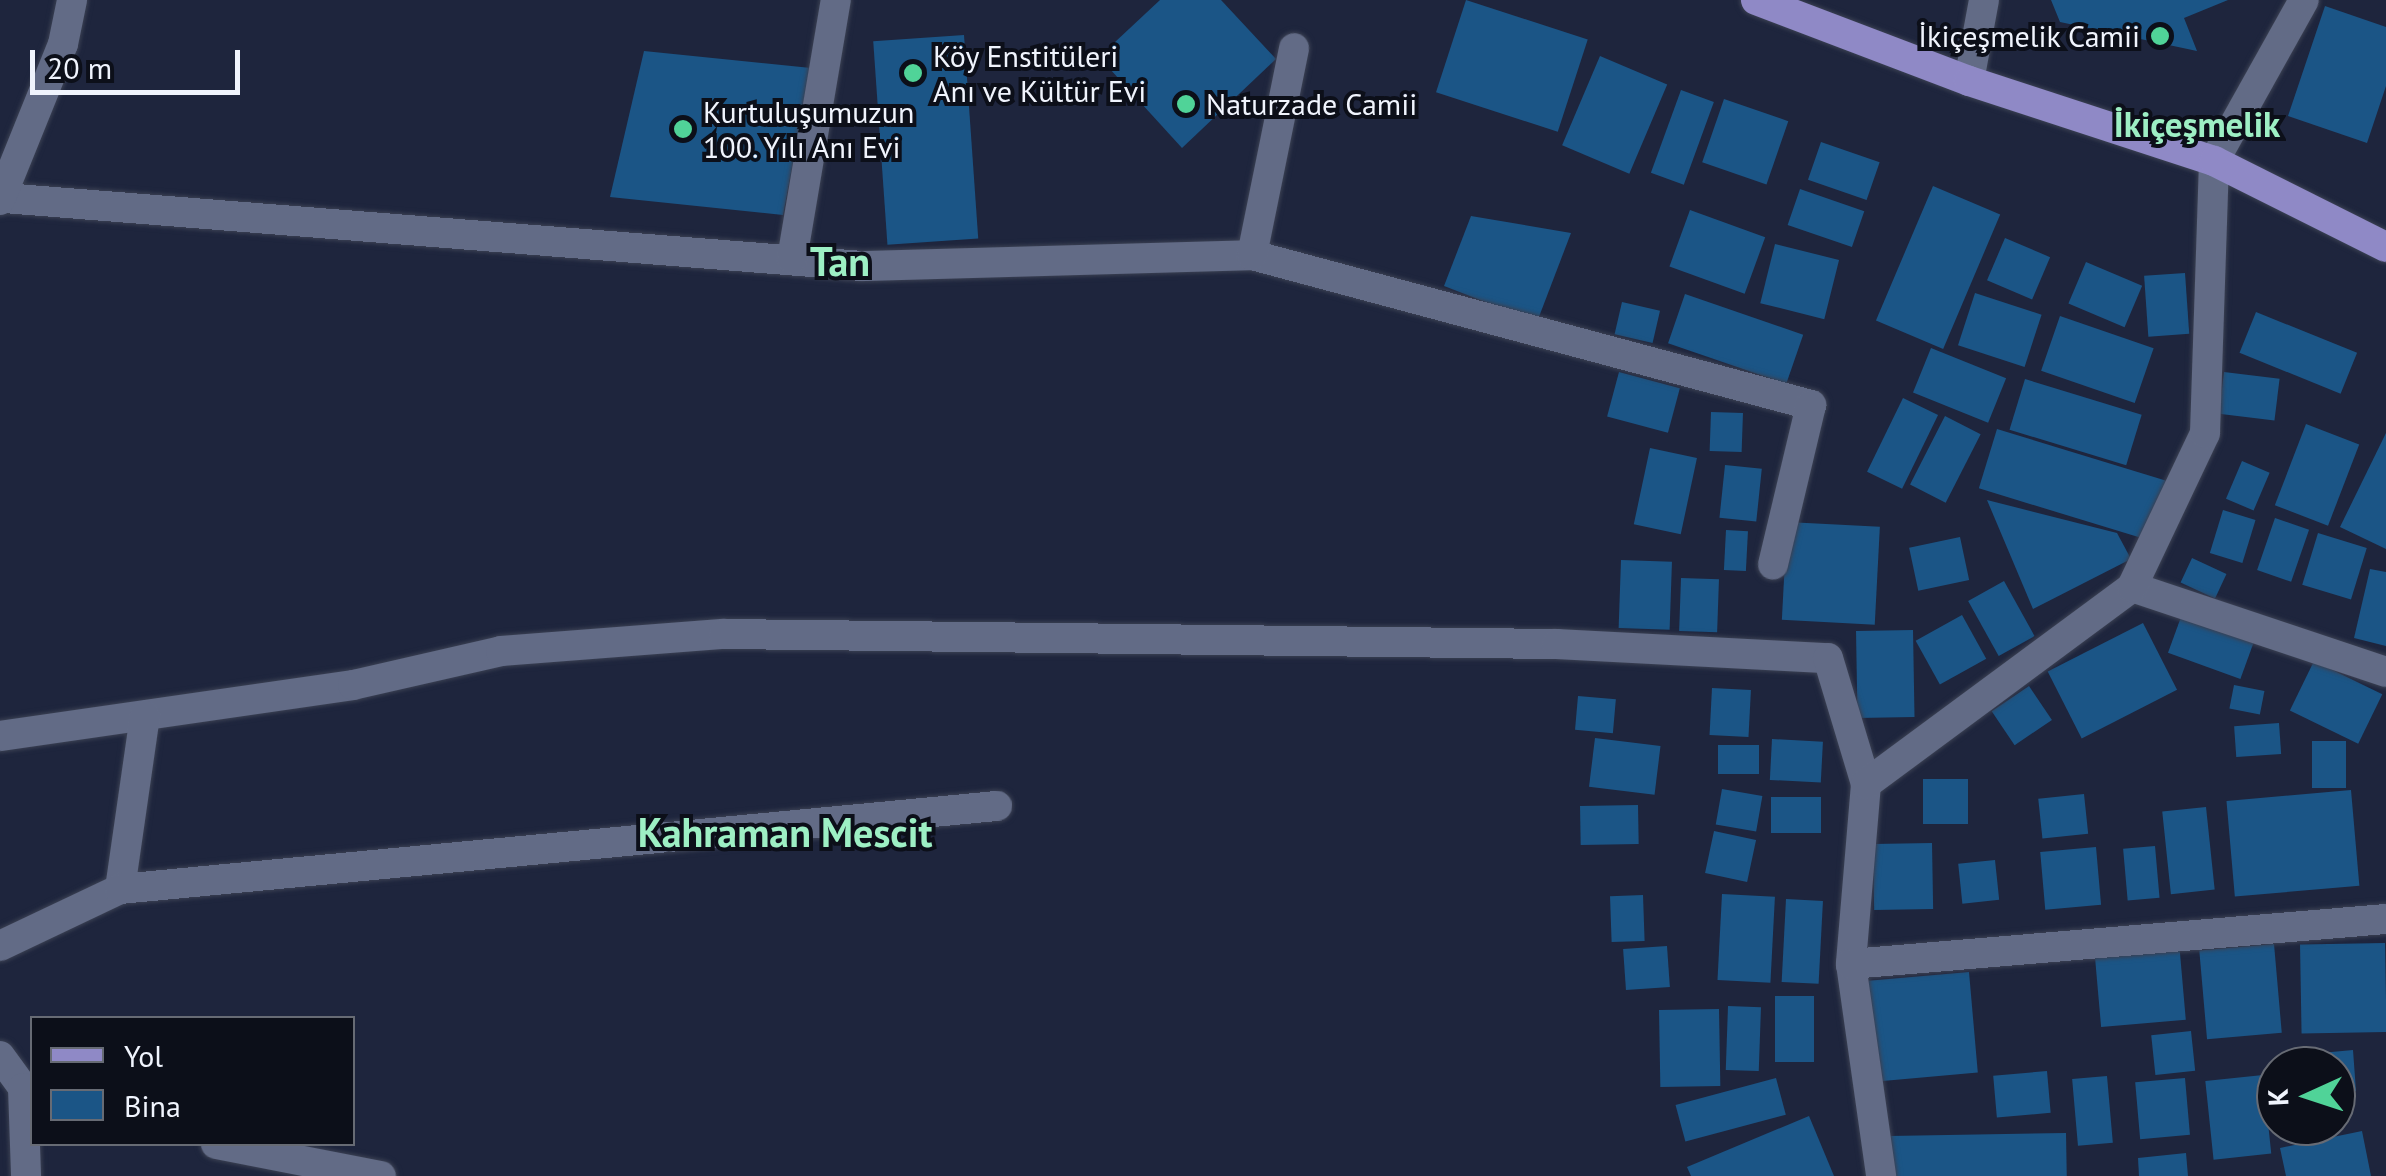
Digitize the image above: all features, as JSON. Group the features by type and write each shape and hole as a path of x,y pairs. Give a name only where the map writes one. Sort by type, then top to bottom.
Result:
{"main road":[{"path":"1756,0 1968,81 2214,161 2386,247"}],"street":[{"path":"72,0 62,44 2,199 863,266 1252,254 1811,405 1773,565"},
{"path":"792,258 836,0"},
{"path":"1968,81 1984,0"},
{"path":"1866,784 2132,587 2206,433 2214,161 2304,0"},
{"path":"1252,254 1294,48"},
{"path":"2132,587 2386,672"},
{"path":"0,736 353,684 501,651 724,634 1730,650 1828,658 1866,784 1851,964 1881,1176"},
{"path":"120,889 146,716"},
{"path":"0,946 120,889 997,806"},
{"path":"1851,964 2386,919"},
{"path":"0,1056 23,1088 28,1112 26,1176"},
{"path":"226,1146 382,1176"}],"building":[{"name":"Naturzade Camii","path":"1160,0 1221,0 1276,59 1182,148 1099,57"},
{"path":"1466,0 1588,40 1558,132 1436,92"},
{"name":"İkiçeşmelik Camii","path":"2051,0 2228,0 2184,18 2197,51 2060,22"},
{"path":"2325,6 2386,27 2386,86 2367,143 2288,116"},
{"path":"964,35 978,239 887,245 873,41"},
{"path":"644,51 811,68 783,215 610,197"},
{"path":"1600,56 1667,85 1629,174 1562,145"},
{"path":"1681,90 1714,102 1684,185 1651,173"},
{"path":"1724,99 1788,121 1766,184 1702,162"},
{"path":"1821,142 1880,162 1867,200 1808,180"},
{"path":"1933,186 2000,215 1943,349 1876,320"},
{"path":"1800,189 1864,211 1852,247 1788,225"},
{"path":"1690,210 1765,237 1745,294 1669,266"},
{"path":"1471,216 1571,233 1537,322 1444,286"},
{"path":"2005,238 2050,257 2032,299 1987,280"},
{"path":"1775,244 1839,260 1824,319 1760,303"},
{"path":"2086,262 2142,286 2125,327 2068,303"},
{"path":"2185,273 2189,334 2148,337 2144,276"},
{"path":"1975,293 2042,315 2025,367 1958,345"},
{"path":"1685,294 1803,335 1786,384 1668,343"},
{"path":"1622,302 1660,311 1653,343 1615,334"},
{"path":"2256,312 2357,353 2341,394 2240,353"},
{"path":"2060,316 2154,348 2135,403 2041,371"},
{"path":"1931,348 2006,378 1988,423 1913,393"},
{"path":"1619,372 1680,388 1668,433 1607,416"},
{"path":"2224,372 2280,379 2274,421 2219,414"},
{"path":"2025,379 2142,415 2126,465 2010,430"},
{"path":"1903,398 1938,415 1902,489 1867,472"},
{"path":"1711,412 1743,413 1742,452 1710,451"},
{"path":"1945,416 1981,434 1946,503 1910,485"},
{"path":"2306,424 2359,444 2328,526 2275,505"},
{"path":"1997,429 2166,481 2148,540 1979,488"},
{"path":"2386,433 2386,549 2340,527"},
{"path":"1650,448 1697,458 1681,534 1634,524"},
{"path":"2242,461 2270,473 2254,510 2226,499"},
{"path":"1725,465 1762,469 1756,522 1719,518"},
{"path":"1987,500 2117,533 2131,559 2033,609"},
{"path":"2223,510 2256,520 2242,563 2210,553"},
{"path":"2275,518 2309,530 2291,582 2257,570"},
{"path":"1787,522 1880,527 1875,625 1782,620"},
{"path":"1726,530 1748,531 1746,571 1724,570"},
{"path":"2318,533 2367,548 2351,600 2302,585"},
{"path":"1960,537 1969,580 1918,591 1909,548"},
{"path":"2192,558 2226,574 2215,599 2181,582"},
{"path":"1621,560 1672,562 1670,630 1619,628"},
{"path":"2370,569 2386,572 2386,646 2354,638"},
{"path":"1681,578 1719,579 1717,632 1679,631"},
{"path":"2004,581 2035,636 1999,656 1968,601"},
{"path":"1962,615 1986,659 1940,684 1916,641"},
{"path":"2181,617 2253,643 2240,679 2168,653"},
{"path":"2143,623 2177,690 2082,738 2048,672"},
{"path":"1913,630 1915,717 1858,718 1856,631"},
{"path":"2314,661 2382,694 2358,744 2290,710"},
{"path":"2234,685 2264,691 2260,714 2229,709"},
{"path":"2029,686 2052,720 2015,745 1992,711"},
{"path":"1712,688 1751,690 1748,737 1710,735"},
{"path":"1578,696 1616,699 1613,733 1575,730"},
{"path":"2279,723 2281,754 2236,757 2234,726"},
{"path":"1595,738 1661,746 1655,795 1589,787"},
{"path":"1772,739 1823,742 1821,783 1770,780"},
{"path":"2312,741 2346,741 2346,788 2312,788"},
{"path":"1718,745 1759,745 1759,774 1718,774"},
{"path":"1923,779 1968,779 1968,824 1923,824"},
{"path":"1722,789 1762,796 1756,832 1716,824"},
{"path":"2351,790 2359,886 2235,897 2226,801"},
{"path":"2084,794 2088,834 2042,839 2038,799"},
{"path":"1771,797 1821,797 1821,833 1771,833"},
{"path":"1638,805 1639,844 1581,845 1580,806"},
{"path":"2206,807 2215,890 2171,894 2162,812"},
{"path":"1714,831 1756,840 1747,882 1705,873"},
{"path":"1932,843 1933,909 1874,910 1873,844"},
{"path":"2155,846 2160,898 2128,901 2123,849"},
{"path":"2096,847 2101,905 2045,910 2040,852"},
{"path":"1995,860 1999,900 1962,904 1958,864"},
{"path":"1722,894 1775,897 1770,983 1717,980"},
{"path":"1643,895 1645,941 1612,942 1610,896"},
{"path":"1786,899 1823,901 1819,984 1782,982"},
{"path":"2179,942 2186,1020 2101,1027 2094,949"},
{"path":"2385,943 2386,1032 2302,1033 2300,944"},
{"path":"2274,944 2282,1033 2207,1039 2199,951"},
{"path":"1667,946 1670,987 1626,990 1623,949"},
{"path":"1969,972 1978,1073 1877,1081 1868,981"},
{"path":"1775,996 1814,996 1814,1062 1775,1062"},
{"path":"1728,1006 1761,1007 1759,1071 1726,1070"},
{"path":"1719,1009 1720,1086 1660,1087 1659,1010"},
{"path":"2191,1031 2195,1071 2155,1075 2151,1035"},
{"path":"2047,1071 2051,1113 1997,1118 1993,1076"},
{"path":"2107,1076 2113,1143 2078,1146 2072,1079"},
{"path":"2256,1076 2256,1146 2270,1146 2271,1154 2214,1160 2205,1081"},
{"path":"1776,1078 1786,1115 1685,1142 1676,1105"},
{"path":"2185,1078 2190,1135 2140,1139 2135,1082"},
{"path":"1809,1116 1834,1176 1691,1176 1687,1167"},
{"path":"2362,1131 2371,1176 2286,1176 2280,1148 2356,1146 2356,1132"},
{"path":"2066,1133 2067,1176 1890,1176 1889,1136"},
{"path":"2186,1153 2188,1176 2139,1176 2138,1158"}],"place":[{"name":"İkiçeşmelik Camii","path":"2160,36"},
{"name":"Köy Enstitüleri Anı ve Kültür Evi","path":"913,73"},
{"name":"Naturzade Camii","path":"1186,104"},
{"name":"Kurtuluşumuzun 100. Yılı Anı Evi","path":"683,129"}],"district":[{"name":"İkiçeşmelik","path":"2197,124"},
{"name":"Tan","path":"840,261"},
{"name":"Kahraman Mescit","path":"785,832"}]}
